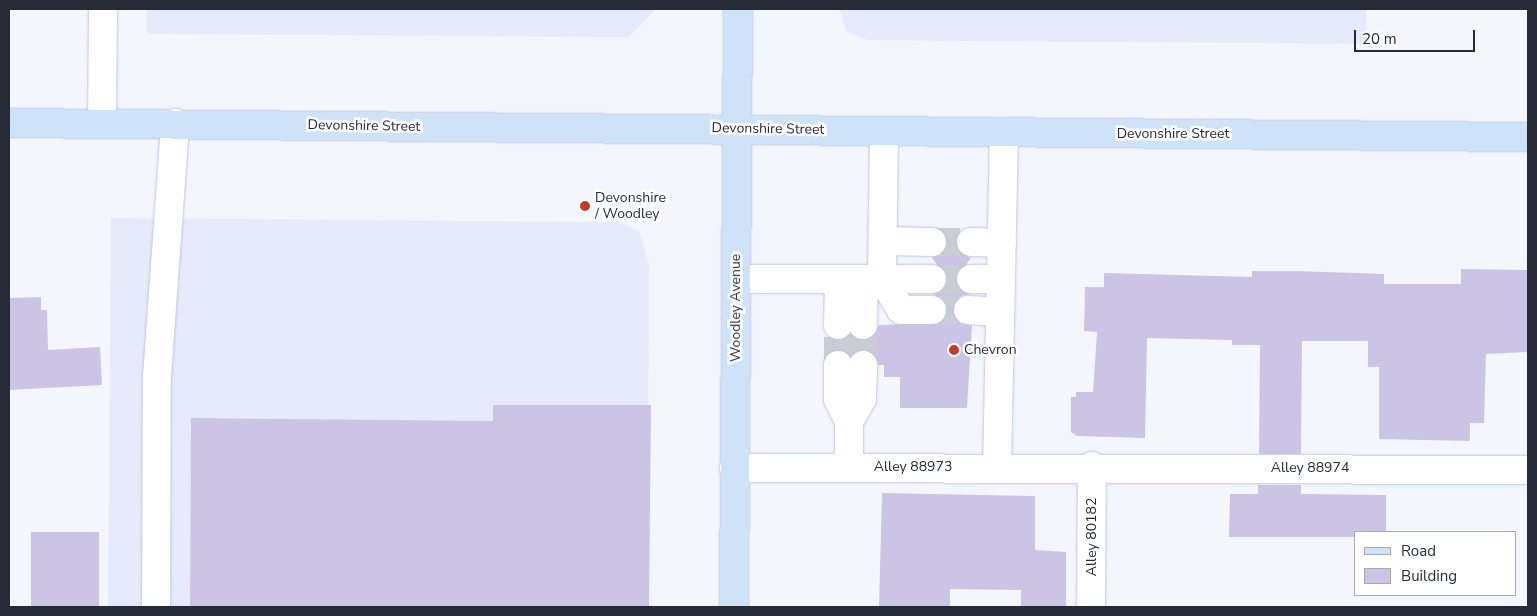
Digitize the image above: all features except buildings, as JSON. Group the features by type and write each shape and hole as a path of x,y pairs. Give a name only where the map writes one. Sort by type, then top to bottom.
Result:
{"main road":[{"name":"Woodley Avenue","path":"734,607 738,9"},
{"name":"Devonshire Street","path":"9,123 736,128 1528,137"}],"lane":[{"path":"102,123 103,9"},
{"path":"156,607 157,377 175,123"},
{"path":"851,325 862,279 883,241 884,131"},
{"path":"997,467 1004,132"},
{"path":"883,241 932,242"},
{"path":"971,242 1002,243"},
{"path":"736,279 932,279"},
{"path":"862,279 901,310 932,310"},
{"path":"971,279 1001,279"},
{"path":"968,310 1000,312"},
{"path":"849,468 850,422 838,399 850,364"},
{"name":"Alley 88973","path":"734,468 1092,466"},
{"name":"Alley 88974","path":"1092,466 1528,470"},
{"name":"Alley 80182","path":"1091,607 1092,466"}],"shaded area":[{"path":"147,9 656,9 629,37 147,34"},
{"path":"839,9 1366,9 1366,44 868,40 847,32"},
{"path":"111,218 619,222 639,231 649,264 647,607 108,607"}],"tunnel":[{"path":"932,242 971,242"},
{"path":"932,279 971,279"},
{"path":"932,310 968,310"},
{"path":"838,325 838,365"},
{"path":"863,325 863,365"}],"place":[{"name":"Devonshire / Woodley","path":"585,206"},
{"name":"Chevron","path":"954,350"}]}
